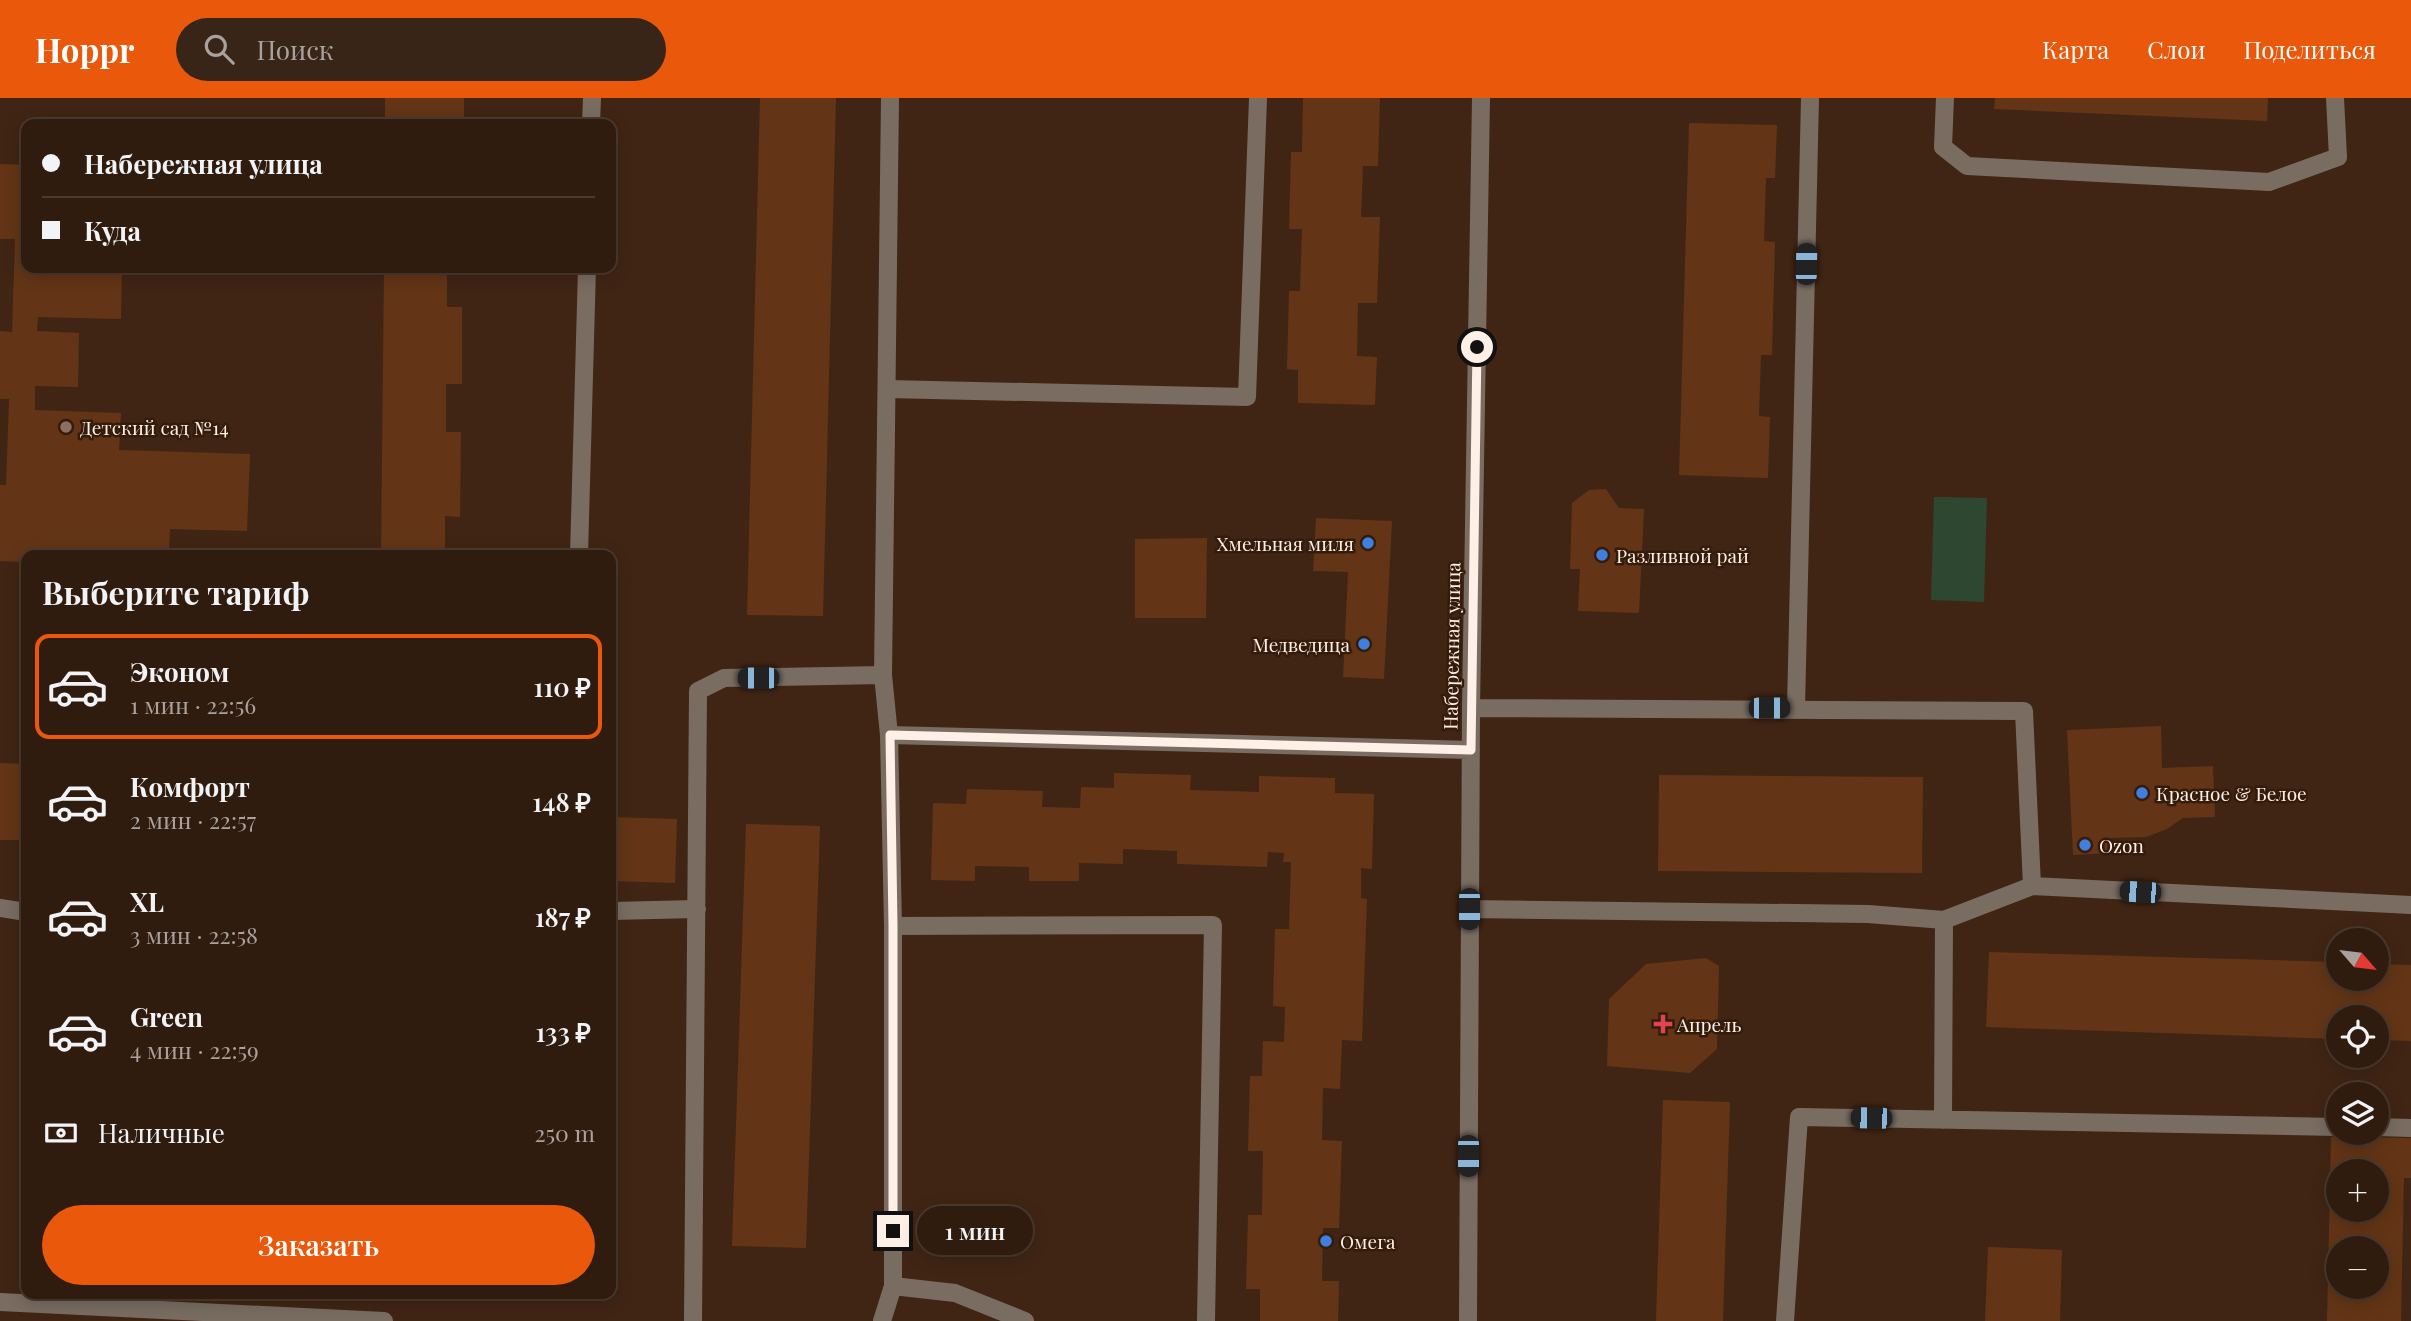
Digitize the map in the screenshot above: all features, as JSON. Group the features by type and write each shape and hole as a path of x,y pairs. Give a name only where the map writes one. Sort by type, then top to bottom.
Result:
{"street":[{"path":"591,119 592,98"},
{"path":"882,1321 893,1286 890,735 883,675 890,98"},
{"path":"888,389 1247,397 1258,98"},
{"name":"Набережная улица","path":"1468,1321 1471,708 1481,98"},
{"path":"1796,708 1810,98"},
{"path":"1945,98 1943,147 1967,166 2269,182 2338,157 2335,98"},
{"path":"579,550 587,273"},
{"path":"693,1321 698,691 724,678 883,675"},
{"path":"1471,708 2024,711 2032,886"},
{"path":"890,735 1471,750"},
{"path":"1469,909 1868,914 1944,920 2032,886 2411,905"},
{"path":"0,908 21,911"},
{"path":"616,911 697,909"},
{"path":"1943,1120 1944,920"},
{"path":"893,926 1213,925 1206,1321"},
{"path":"1785,1321 1799,1117 2326,1126"},
{"path":"2389,1127 2411,1128"},
{"path":"893,1286 955,1293 1025,1321"},
{"path":"0,1302 384,1321"}],"green space":[{"path":"1934,497 1987,498 1984,602 1931,600"}],"building":[{"path":"385,98 464,98 464,119 385,119"},
{"path":"760,98 836,98 823,616 747,615"},
{"path":"1303,98 1380,98 1378,166 1363,166 1361,217 1380,217 1377,303 1358,303 1357,356 1377,357 1375,405 1298,403 1298,370 1287,369 1289,291 1300,291 1302,229 1289,229 1291,152 1302,152"},
{"path":"1995,98 2268,98 2267,121 1994,109"},
{"path":"1689,123 1777,125 1775,178 1766,178 1764,241 1775,242 1772,355 1761,355 1759,416 1770,417 1768,478 1679,475"},
{"path":"0,164 21,165 21,273 122,273 121,319 38,317 37,331 79,333 78,387 35,386 35,410 121,413 119,450 250,454 247,531 170,529 169,550 21,550 21,562 0,561 0,485 6,485 9,399 0,399 0,331 12,332 15,239 0,239"},
{"path":"384,273 447,273 447,307 462,307 462,384 446,384 446,432 461,432 460,517 445,516 445,550 381,550"},
{"path":"1606,489 1619,508 1644,509 1639,613 1578,611 1580,569 1570,569 1572,503 1589,490"},
{"path":"1316,518 1392,521 1384,679 1343,677 1348,572 1313,571"},
{"path":"1207,538 1206,618 1135,618 1135,539"},
{"name":"Красное & Белое","path":"2161,726 2162,768 2213,766 2215,817 2183,818 2167,829 2146,837 2111,838 2111,853 2073,855 2067,730"},
{"path":"0,763 21,764 21,840 0,840"},
{"path":"1114,773 1191,775 1190,790 1259,792 1259,776 1335,778 1335,793 1374,794 1372,869 1361,868 1361,898 1367,899 1362,1041 1342,1040 1340,1089 1323,1088 1322,1140 1342,1141 1339,1228 1323,1228 1322,1281 1339,1281 1338,1321 1260,1321 1260,1289 1246,1289 1248,1215 1262,1215 1263,1151 1248,1151 1250,1076 1262,1076 1263,1041 1284,1042 1285,1007 1273,1006 1275,929 1289,929 1291,862 1283,862 1284,853 1268,852 1267,867 1177,864 1177,851 1123,849 1123,864 1079,863 1079,881 1029,881 1029,867 975,866 975,881 931,880 933,803 966,804 967,789 1043,791 1042,807 1080,808 1081,787 1114,788"},
{"path":"1659,775 1923,777 1922,873 1658,871"},
{"path":"616,817 677,819 675,883 616,881"},
{"path":"746,824 820,826 806,1248 732,1246"},
{"path":"1989,952 2326,962 2326,991 2389,991 2389,964 2411,965 2411,1041 2389,1040 2389,1005 2326,1005 2326,1039 1986,1027"},
{"name":"Апрель","path":"1706,958 1719,966 1717,1049 1690,1073 1607,1066 1609,999 1646,964"},
{"path":"1663,1100 1730,1102 1723,1321 1656,1321"},
{"path":"2389,1138 2411,1138 2411,1178 2404,1178 2401,1321 2327,1321 2327,1299 2389,1299 2389,1236 2329,1236 2329,1222 2389,1222 2389,1159 2331,1159 2331,1145 2389,1145"},
{"path":"1988,1247 2062,1250 2060,1321 1985,1321"}],"place":[{"name":"Детский сад №14","path":"66,427"},
{"name":"Хмельная миля","path":"1368,543"},
{"name":"Разливной рай","path":"1602,555"},
{"name":"Медведица","path":"1364,644"},
{"name":"Красное & Белое","path":"2142,793"},
{"name":"Ozon","path":"2085,845"},
{"name":"Апрель","path":"1663,1024"},
{"name":"Омега","path":"1326,1241"}],"route":[{"path":"893,1231 890,735 1471,750 1477,347"}]}
